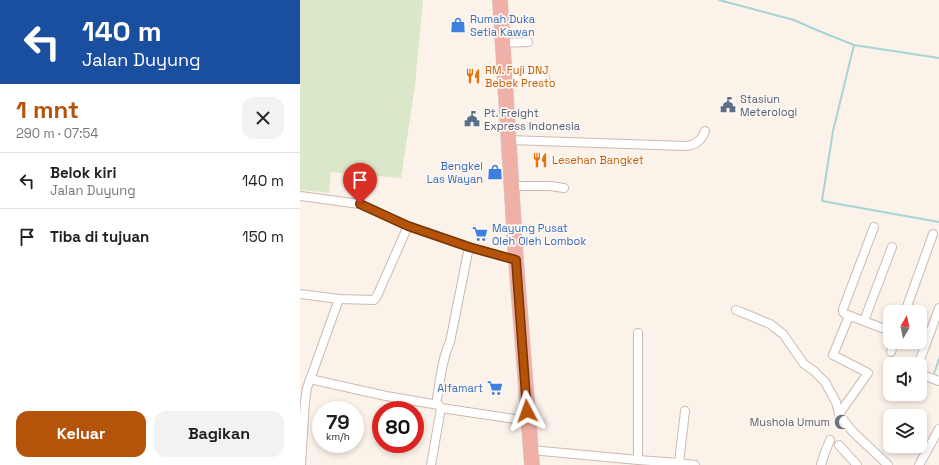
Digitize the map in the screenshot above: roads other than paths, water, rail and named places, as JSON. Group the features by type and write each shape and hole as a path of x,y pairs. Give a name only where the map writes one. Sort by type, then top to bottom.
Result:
{"highway":[{"path":"500,0 516,260 531,458"}],"street":[{"path":"503,43 528,42"},
{"path":"505,76 545,78"},
{"path":"509,140 686,146 700,141 705,130"},
{"path":"512,186 550,186 564,188"},
{"path":"300,196 360,204 408,226 469,247 516,260"},
{"path":"300,294 339,299 374,300 408,226"},
{"path":"874,226 843,312 849,316 883,328"},
{"path":"908,305 933,234"},
{"path":"431,465 444,359 450,342 469,247"},
{"path":"864,321 892,247"},
{"path":"301,465 305,401 310,379 339,299"},
{"path":"927,334 939,308"},
{"path":"736,310 770,324 783,334 804,364 825,382 836,402 840,414 852,432 888,465"},
{"path":"840,414 868,373 833,355 849,316"},
{"path":"638,333 638,460"},
{"path":"927,377 939,381"},
{"path":"310,379 386,396 528,421"},
{"path":"679,463 686,411"},
{"path":"919,465 939,429"},
{"path":"821,465 830,440"},
{"path":"839,445 857,465"},
{"path":"531,458 638,460 696,465"}],"waterway":[{"path":"719,0 794,20 854,45 939,58"},
{"path":"854,45 833,131 822,201 939,222"},
{"path":"933,377 939,359"}],"place":[{"name":"Rumah Duka Setia Kawan","path":"458,25"},
{"name":"RM. Fuji DNJ Bebek Presto","path":"473,76"},
{"name":"Stasiun Meterologi","path":"728,105"},
{"name":"Pt. Freight Express Indonesia","path":"472,119"},
{"name":"Lesehan Bangket","path":"540,160"},
{"name":"Bengkel Las Wayan","path":"495,172"},
{"name":"Mayung Pusat Oleh Oleh Lombok","path":"480,234"},
{"name":"Alfamart","path":"495,388"},
{"name":"Mushola Umum","path":"842,422"}]}
